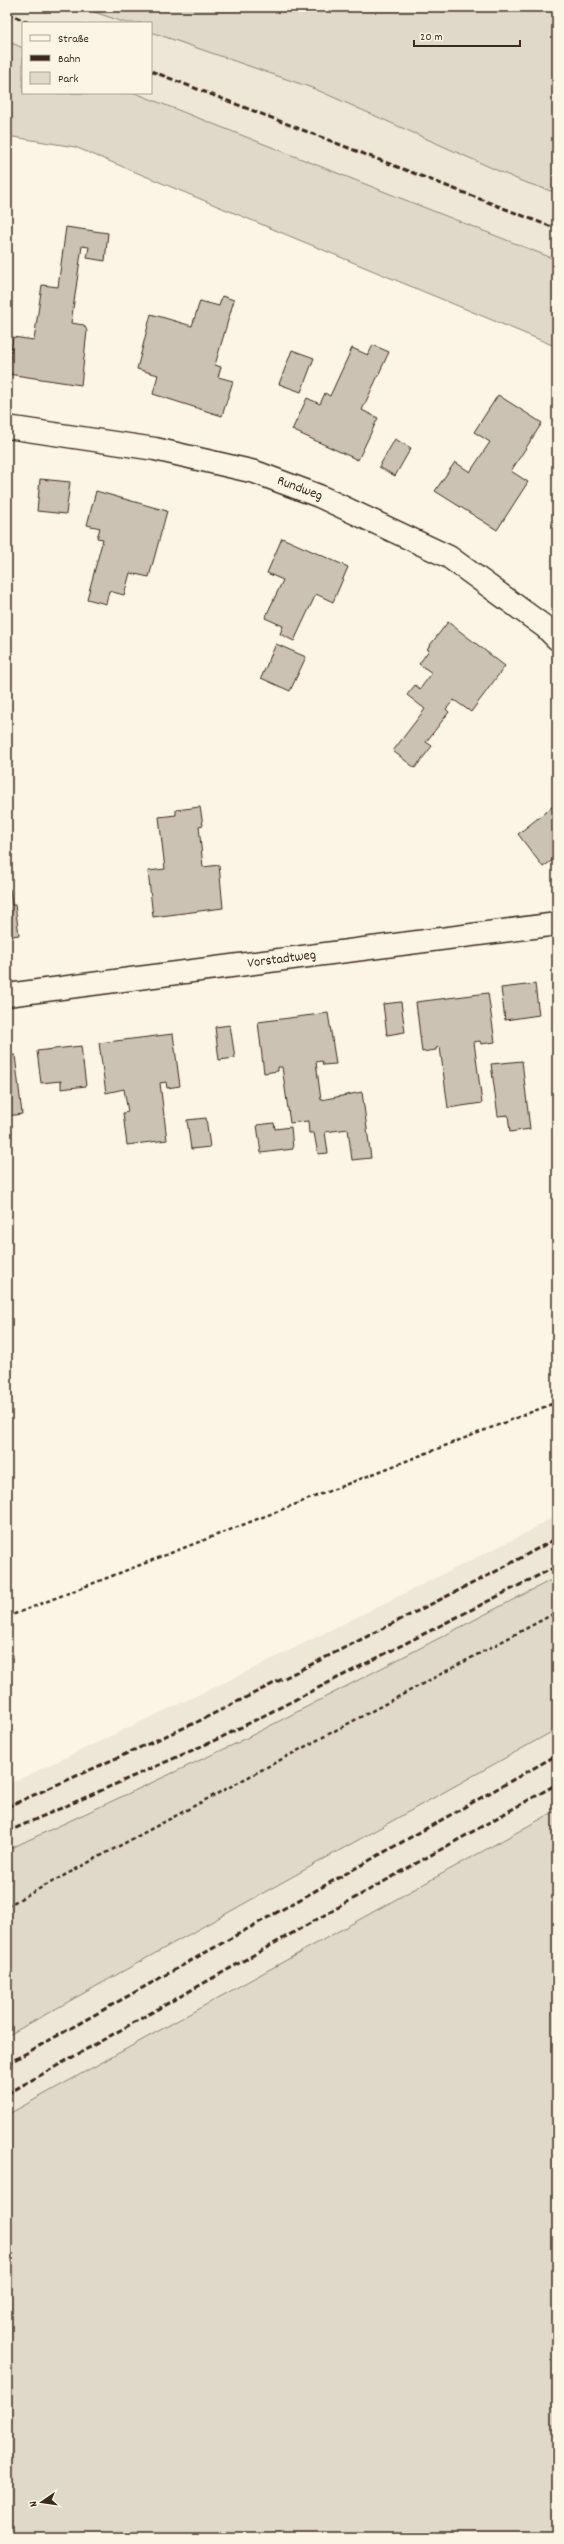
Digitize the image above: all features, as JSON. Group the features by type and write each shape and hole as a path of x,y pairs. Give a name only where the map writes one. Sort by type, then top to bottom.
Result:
{"street":[{"name":"Rundweg","path":"7,427 155,449 255,472 319,496 449,557 545,627 557,639"},
{"name":"Vorstadtweg","path":"7,995 557,924"}],"path":[{"path":"7,1617 557,1402"},
{"path":"7,1906 557,1612"}],"shaded area":[{"path":"7,7 80,7 123,22 22,22 22,48 7,41"},
{"path":"152,32 315,89 521,181 557,193 557,260 138,94 152,94"},
{"path":"557,1514 557,1577 237,1743 7,1850 7,1785 236,1677 528,1532"},
{"path":"557,1729 557,1810 7,2115 7,2036"}],"green space":[{"path":"80,7 557,7 557,193 521,181 315,89 152,32 152,22 123,22"},
{"path":"7,41 22,48 22,94 138,94 557,260 557,347 75,147 7,136"},
{"path":"557,1577 557,1729 7,2036 7,1850 237,1743"},
{"path":"557,1810 557,2537 7,2537 7,2115"}],"building":[{"path":"66,227 108,233 105,261 87,258 89,247 82,246 71,323 84,325 87,331 81,385 8,374 13,337 34,340 42,285 58,287"},
{"path":"222,296 234,300 215,365 221,367 218,377 233,381 222,416 153,394 158,375 137,369 151,314 192,326 200,301 219,306"},
{"path":"373,345 389,352 362,410 378,418 358,460 292,430 307,398 320,404 325,393 330,396 352,348 368,355"},
{"path":"292,350 314,358 301,392 279,384"},
{"path":"498,395 542,423 511,471 528,482 497,530 435,491 455,462 470,472 490,442 474,432"},
{"path":"395,439 411,448 395,476 379,467"},
{"path":"40,479 70,482 66,514 37,511"},
{"path":"96,491 167,511 149,577 130,573 124,595 109,591 106,604 87,599 103,539 97,538 100,528 87,525"},
{"path":"282,538 348,567 333,602 316,594 294,641 280,634 283,626 265,618 283,580 267,573"},
{"path":"448,622 505,666 471,712 454,700 446,709 449,712 426,742 432,746 415,768 393,751 425,709 407,695 415,685 420,689 432,673 419,664 429,650 427,649"},
{"path":"276,644 306,657 290,691 261,678"},
{"path":"557,803 557,857 543,867 518,834"},
{"path":"200,807 203,825 199,826 203,867 219,865 223,908 153,917 148,871 165,869 159,817 176,815 176,810"},
{"path":"7,841 11,867 7,868"},
{"path":"10,889 12,905 15,905 19,935 7,937 7,890"},
{"path":"535,984 539,1015 505,1020 501,988"},
{"path":"488,993 495,1042 481,1044 480,1041 474,1042 482,1103 448,1108 440,1047 436,1048 436,1050 422,1052 416,1002"},
{"path":"401,1002 405,1032 387,1035 383,1004"},
{"path":"328,1013 336,1064 323,1065 322,1061 316,1062 321,1100 362,1092 371,1158 352,1160 348,1129 325,1132 328,1153 318,1154 314,1133 309,1133 308,1121 290,1123 282,1067 278,1067 278,1071 264,1073 258,1022"},
{"path":"230,1025 235,1058 219,1060 215,1027"},
{"path":"173,1034 180,1086 167,1088 166,1082 160,1083 167,1140 127,1145 123,1113 128,1112 124,1089 106,1093 99,1043"},
{"path":"81,1046 86,1086 61,1089 61,1081 41,1083 37,1051"},
{"path":"15,1055 22,1114 7,1116 7,1056"},
{"path":"522,1061 530,1129 510,1132 508,1115 498,1116 491,1064"},
{"path":"206,1118 210,1147 191,1149 187,1120"},
{"path":"274,1123 275,1129 291,1127 293,1149 261,1153 257,1125"}],"railway":[{"path":"7,13 27,22"},
{"path":"152,71 557,229"},
{"path":"7,1807 197,1722 493,1573 557,1538"},
{"path":"7,1832 220,1738 557,1566"},
{"path":"7,2064 557,1755"},
{"path":"7,2094 557,1784"}]}
